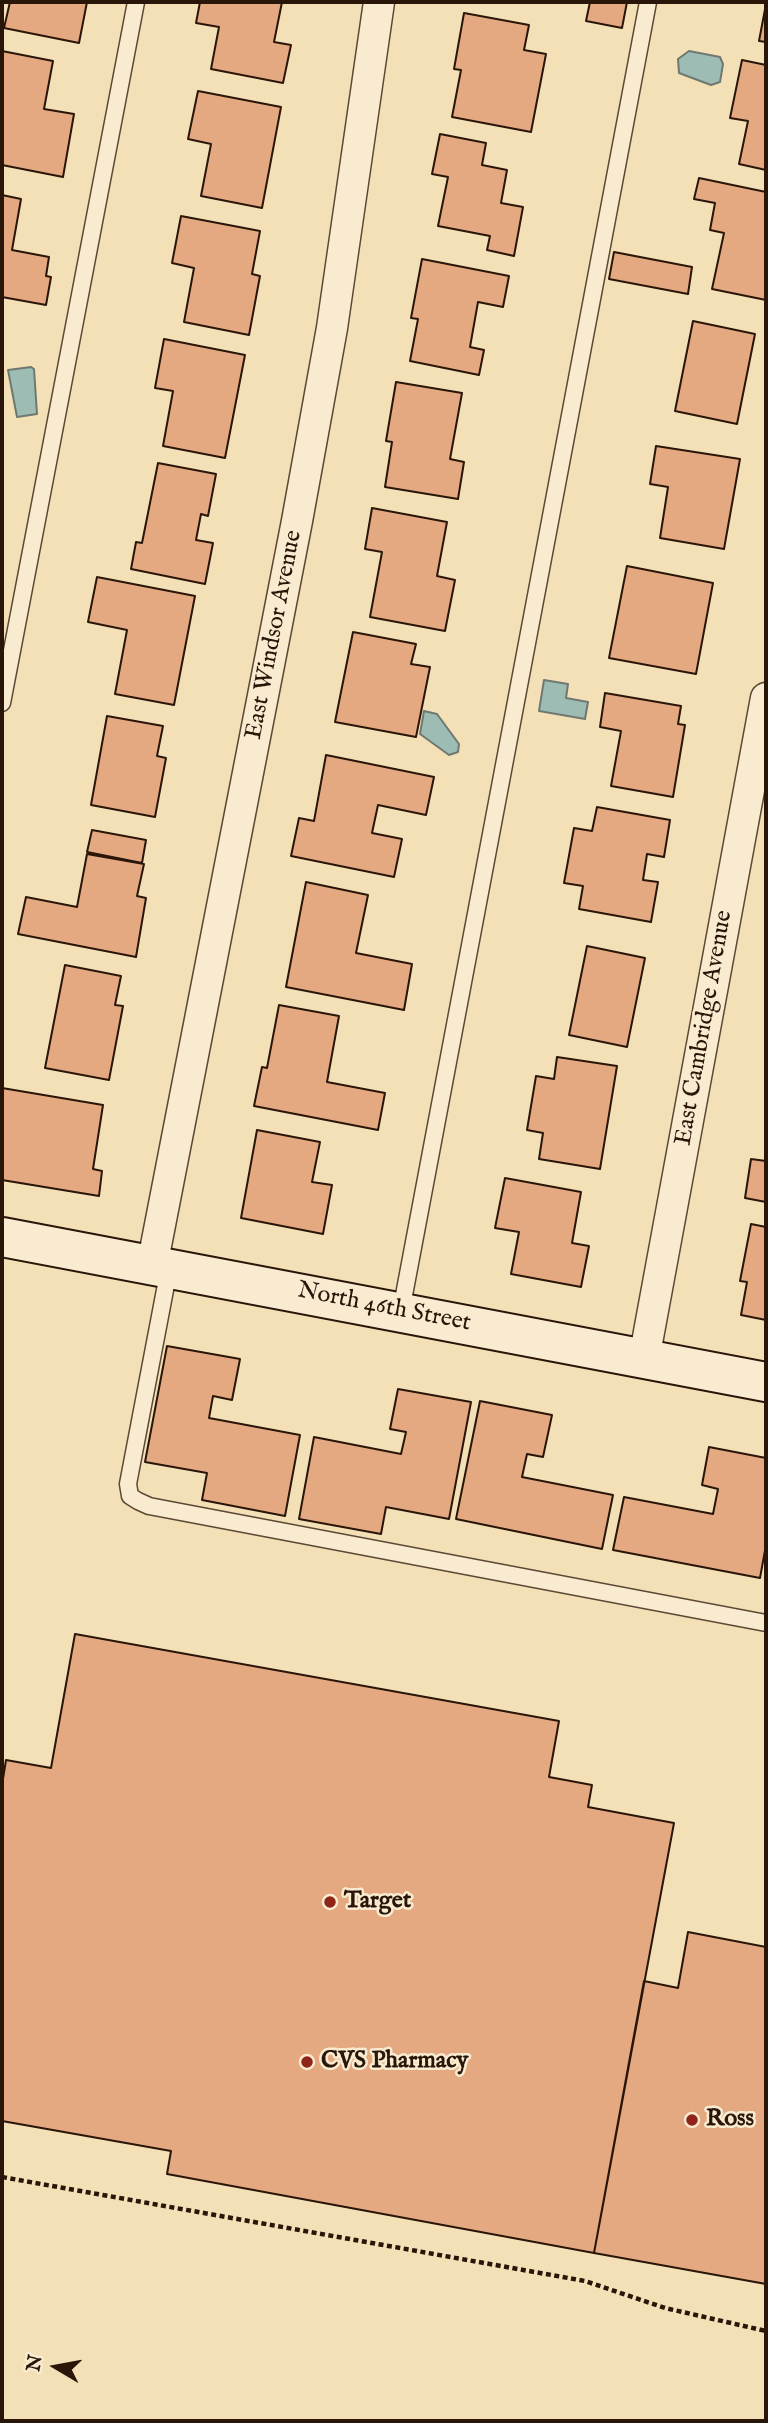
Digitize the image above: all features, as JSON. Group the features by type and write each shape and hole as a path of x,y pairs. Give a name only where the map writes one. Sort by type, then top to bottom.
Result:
{"street":[{"name":"East Windsor Avenue","path":"160,1267 332,328 379,2"},
{"name":"East Cambridge Avenue","path":"644,1359 766,698"},
{"name":"North 46th Street","path":"2,1237 766,1382"}],"lane":[{"path":"2,703 136,2"},
{"path":"401,1311 649,2"},
{"path":"160,1267 128,1484 130,1496 138,1501 162,1509 766,1623"}],"path":[{"path":"2,2177 585,2281 665,2308 766,2331"}],"water":[{"path":"689,51 720,57 723,64 720,82 711,85 679,73 678,59"},
{"path":"31,367 34,369 37,414 17,417 8,370"},
{"path":"544,680 568,684 566,698 588,702 585,719 539,711"},
{"path":"424,711 437,714 459,744 458,752 449,755 420,734"}],"building":[{"path":"10,2 87,2 79,43 4,28"},
{"path":"200,2 282,2 274,42 291,45 283,83 211,69 219,27 196,23"},
{"path":"590,2 627,2 622,28 586,21"},
{"path":"766,4 766,42 759,41"},
{"path":"464,13 529,25 524,50 546,54 531,132 452,117 461,70 454,69"},
{"path":"2,51 53,61 44,109 74,114 63,177 2,165"},
{"path":"742,60 766,65 766,170 739,164 748,121 730,118"},
{"path":"198,91 281,107 262,208 201,196 211,144 188,139"},
{"path":"440,134 486,143 482,165 507,170 501,203 523,207 514,256 487,250 490,236 438,226 448,177 432,174"},
{"path":"699,178 766,192 766,300 712,289 724,233 710,230 715,203 694,199"},
{"path":"2,195 21,199 12,250 49,257 46,276 51,277 46,305 2,297"},
{"path":"181,216 260,231 252,274 260,276 249,335 184,322 194,268 172,263"},
{"path":"614,252 692,267 688,294 609,279"},
{"path":"422,259 509,276 503,307 478,302 470,347 484,350 479,375 410,361 418,319 411,318"},
{"path":"693,321 755,334 737,424 675,411"},
{"path":"164,339 245,355 225,458 163,446 173,391 155,388"},
{"path":"396,382 462,393 450,459 464,462 458,499 385,487 392,442 386,441"},
{"path":"656,446 740,459 724,549 660,538 668,487 650,484"},
{"path":"158,463 216,474 208,516 201,514 196,540 213,543 205,584 131,569 136,542 142,543"},
{"path":"372,508 447,522 437,576 455,580 445,631 370,617 382,552 365,549"},
{"path":"627,566 713,583 696,674 609,658"},
{"path":"97,577 195,596 174,705 115,694 127,630 88,622"},
{"path":"353,632 416,644 411,664 430,667 416,737 335,722"},
{"path":"605,693 681,706 678,724 685,725 673,797 611,786 621,731 600,727"},
{"path":"107,716 163,726 157,756 166,758 155,817 91,805"},
{"path":"326,755 434,777 426,815 378,805 372,833 402,839 394,877 291,856 299,818 314,821"},
{"path":"597,807 670,820 664,857 647,854 643,880 658,882 651,922 579,909 583,886 564,883 574,828 592,831"},
{"path":"92,830 146,840 142,863 87,852"},
{"path":"87,854 144,864 137,896 146,898 136,957 18,934 26,897 77,907"},
{"path":"306,882 368,895 356,953 412,964 404,1010 286,987"},
{"path":"587,946 645,958 627,1047 569,1035"},
{"path":"65,965 121,976 115,1005 123,1006 109,1080 45,1068"},
{"path":"279,1005 339,1016 327,1082 385,1093 378,1130 254,1106 262,1067 267,1068"},
{"path":"557,1057 617,1066 600,1169 539,1159 543,1133 527,1130 536,1076 554,1079"},
{"path":"2,1088 103,1105 93,1169 102,1171 99,1196 2,1180"},
{"path":"257,1130 320,1142 312,1182 332,1185 323,1234 241,1218"},
{"path":"751,1159 766,1161 766,1202 745,1198"},
{"path":"505,1178 581,1192 572,1243 589,1246 581,1287 511,1274 519,1232 495,1228"},
{"path":"751,1224 766,1227 766,1320 741,1315 747,1282 740,1281"},
{"path":"167,1346 240,1359 232,1400 213,1396 209,1418 300,1435 285,1516 202,1500 207,1473 145,1462"},
{"path":"398,1389 471,1402 449,1519 386,1507 381,1534 299,1519 314,1437 401,1454 406,1432 390,1429"},
{"path":"480,1401 552,1415 543,1457 527,1454 522,1477 613,1495 602,1549 456,1519"},
{"path":"709,1447 766,1458 766,1545 760,1578 613,1550 624,1497 713,1514 718,1489 702,1485"},
{"name":"Target","path":"75,1634 559,1721 549,1777 592,1785 588,1807 674,1823 594,2253 167,2174 171,2151 2,2121 2,1785 6,1760 51,1768"},
{"name":"Ross","path":"688,1932 766,1947 766,2284 594,2253 644,1981 678,1988"}],"place":[{"name":"Target","path":"330,1902"},
{"name":"CVS Pharmacy","path":"307,2062"},
{"name":"Ross","path":"692,2120"}]}
